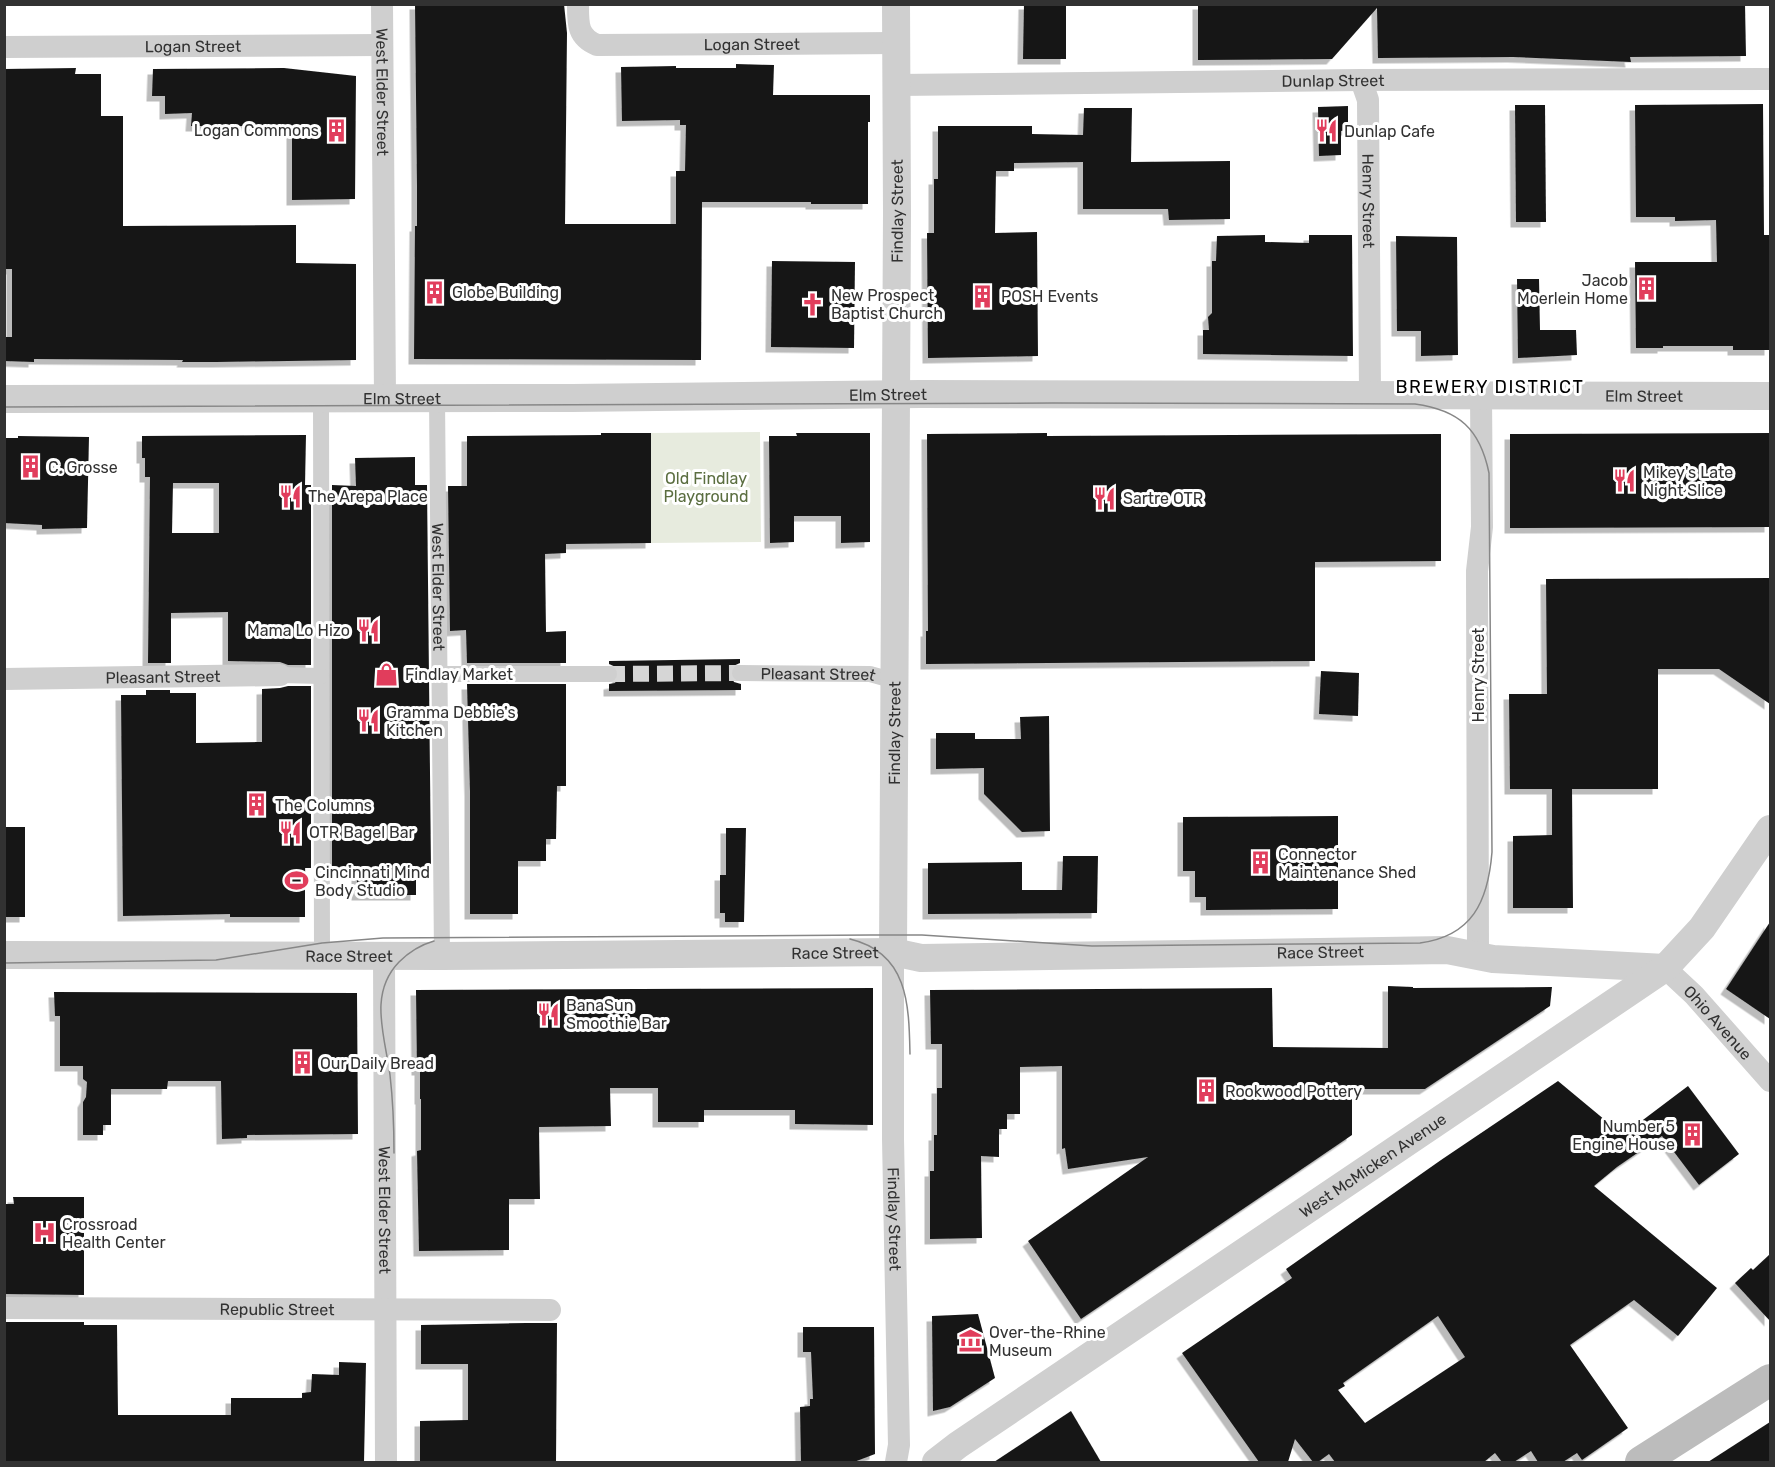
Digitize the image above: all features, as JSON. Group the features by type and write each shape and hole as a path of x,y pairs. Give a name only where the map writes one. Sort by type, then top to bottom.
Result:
{"main road":[{"path":"1641,1462 1770,1380"}],"street":[{"name":"West Elder Street","path":"382,4 385,398"},
{"name":"Logan Street","path":"579,4 578,24 581,34 588,41 597,45 896,43"},
{"name":"Findlay Street","path":"896,4 892,1139 899,1445 896,1462"},
{"name":"Logan Street","path":"4,47 382,45"},
{"name":"Dunlap Street","path":"897,86 1361,80 1770,79"},
{"name":"Henry Street","path":"1361,80 1368,100 1370,394"},
{"name":"Elm Street","path":"4,399 896,394 1770,396"},
{"name":"Henry Street","path":"1478,955 1478,571 1482,527 1481,394"},
{"path":"321,398 322,956"},
{"name":"West Elder Street","path":"437,398 442,956"},
{"name":"Pleasant Street","path":"740,673 870,674 895,681"},
{"path":"439,674 609,675"},
{"name":"Pleasant Street","path":"4,679 321,676"},
{"name":"West McMicken Avenue","path":"936,1462 958,1444 1665,968 1702,928 1770,829"},
{"name":"Race Street","path":"4,955 442,956 894,952 932,958 1447,950 1493,959 1665,968"},
{"name":"West Elder Street","path":"384,956 386,1462"},
{"name":"Ohio Avenue","path":"1665,968 1694,995 1770,1081"},
{"name":"Republic Street","path":"4,1308 550,1310"}],"green space":[{"name":"Old Findlay Playground","path":"760,432 761,542 651,543 651,433"}],"building":[{"path":"415,4 564,4 567,33 565,224 676,224 676,171 685,171 686,125 680,125 680,120 622,121 621,67 736,68 736,64 774,65 773,95 870,95 868,204 702,202 701,360 414,359 415,226 417,226"},
{"path":"1024,4 1066,4 1066,59 1023,59"},
{"path":"1198,4 1745,4 1746,56 1630,57 1631,62 1513,57 1378,58 1377,8 1332,59 1198,60"},
{"path":"76,68 75,74 101,74 101,116 123,116 123,226 296,225 296,263 356,264 356,360 182,362 183,360 34,359 34,362 4,361 4,337 12,337 12,269 4,269 4,69"},
{"name":"Logan Commons","path":"284,68 356,76 355,199 292,200 292,126 191,126 192,113 165,114 165,96 152,96 153,69"},
{"path":"1763,104 1764,235 1770,235 1770,350 1733,350 1733,346 1636,348 1635,262 1717,262 1716,220 1675,221 1675,217 1636,217 1635,105"},
{"path":"1515,105 1545,105 1546,222 1516,222"},
{"path":"1348,106 1348,130 1341,131 1341,155 1319,156 1318,107"},
{"path":"1084,108 1132,108 1131,162 1230,161 1230,219 1169,220 1168,209 1083,209 1083,162 1014,163 1014,171 996,171 995,233 1037,232 1038,356 928,358 927,233 934,233 934,179 938,179 938,126 1032,126 1032,134 1083,135"},
{"path":"1265,235 1265,242 1309,243 1309,235 1352,235 1353,356 1203,354 1203,330 1209,330 1208,317 1212,313 1212,261 1216,261 1217,236"},
{"path":"1396,236 1457,237 1458,355 1421,356 1421,331 1397,331"},
{"path":"772,261 855,262 854,348 771,347"},
{"path":"1517,279 1539,279 1540,330 1576,330 1577,355 1518,358"},
{"path":"601,433 651,433 651,543 566,544 566,553 545,554 546,632 566,631 566,663 467,663 466,630 450,631 448,486 467,486 467,436 601,435"},
{"path":"796,433 870,433 870,542 841,543 841,516 794,516 794,542 770,543 769,436 797,436"},
{"path":"1047,433 1047,436 1441,434 1441,561 1315,562 1315,661 926,664 926,631 928,631 927,434"},
{"path":"1770,433 1770,527 1510,528 1510,434"},
{"path":"306,435 305,485 311,485 311,665 228,661 228,612 171,613 171,663 148,663 150,477 145,477 142,436","holes":["173,483 219,483 219,533 172,533"]},
{"path":"18,436 89,437 87,528 42,529 42,525 4,523 4,438 18,438"},
{"name":"Findlay Market","path":"415,457 415,485 427,485 431,868 416,868 416,895 357,895 357,868 332,868 332,485 356,486 355,458"},
{"path":"1770,578 1770,704 1719,669 1658,669 1658,789 1572,789 1573,908 1513,908 1513,836 1552,835 1552,789 1510,789 1509,694 1547,694 1546,579"},
{"path":"740,659 740,663 731,667 730,674 734,682 741,684 741,690 609,691 609,684 615,683 619,675 618,668 609,664 609,661"},
{"path":"1321,671 1359,673 1358,716 1319,714"},
{"path":"467,684 566,684 566,786 557,786 556,839 546,839 546,861 518,861 518,914 470,914"},
{"path":"311,686 311,868 305,868 305,917 230,917 230,914 123,916 121,695 146,695 146,690 196,693 196,743 262,742 262,689"},
{"path":"1049,716 1050,831 1022,832 984,794 984,768 936,769 936,733 975,733 975,739 1021,739 1020,717"},
{"name":"Connector Maintenance Shed","path":"1338,816 1338,909 1206,910 1206,897 1195,897 1195,871 1183,871 1183,817"},
{"path":"4,827 25,827 25,917 4,917"},
{"path":"726,828 746,828 744,922 725,922 725,913 720,913 720,875 726,875"},
{"path":"1063,856 1098,856 1097,913 928,914 928,863 1022,862 1022,890 1062,890"},
{"path":"1770,922 1770,1019 1726,989"},
{"path":"1388,986 1413,988 1552,987 1550,1006 1425,1089 1352,1089 1352,1135 1081,1319 1028,1241 1148,1157 1068,1169 1065,1148 1062,1149 1062,1066 1020,1067 1020,1114 1007,1114 1007,1129 999,1129 999,1157 981,1156 982,1238 930,1239 930,1171 934,1171 937,1088 942,1088 942,1044 931,1044 930,990 1272,988 1273,1047 1388,1048"},
{"path":"873,988 873,1125 795,1124 795,1110 704,1110 704,1122 658,1122 658,1088 610,1088 611,1126 539,1127 540,1199 509,1199 509,1250 419,1251 417,1151 421,1150 421,1099 420,1070 417,1070 416,990"},
{"path":"54,992 357,993 358,1134 247,1135 247,1138 222,1139 221,1081 168,1081 167,1089 111,1089 111,1125 103,1125 103,1135 83,1135 83,1102 86,1097 87,1082 83,1079 83,1066 60,1066 60,1016 55,1016"},
{"path":"1558,1081 1623,1135 1688,1086 1739,1154 1699,1185 1662,1136 1594,1186 1717,1288 1678,1336 1634,1300 1570,1345 1628,1428 1582,1460 1577,1453 1563,1462 1538,1462 1531,1451 1514,1462 1502,1462 1495,1453 1484,1462 1335,1462 1329,1454 1318,1462 1313,1462 1295,1439 1288,1462 1259,1462 1182,1353 1292,1278 1286,1269","holes":["1438,1316 1465,1357 1365,1423 1338,1390 1345,1386 1343,1383"]},
{"name":"Crossroad Health Center","path":"13,1197 84,1197 84,1295 4,1294 4,1204 14,1204"},
{"path":"1770,1254 1770,1321 1735,1283"},
{"path":"978,1314 995,1378 950,1407 933,1411 932,1316"},
{"path":"4,1322 84,1322 84,1325 117,1325 118,1415 231,1415 231,1398 302,1398 302,1393 311,1392 312,1374 339,1375 339,1362 366,1363 364,1462 4,1462"},
{"path":"557,1323 556,1462 420,1462 420,1421 468,1420 468,1364 421,1364 421,1325"},
{"path":"803,1327 874,1327 875,1454 854,1462 801,1462 800,1407 810,1406 810,1399 813,1399 811,1352 803,1352"},
{"path":"1071,1411 1101,1462 994,1462"},
{"path":"1770,1422 1770,1462 1708,1462"}],"tunnel":[{"path":"609,674 740,673"}],"tram line":[{"path":"4,407 1415,404 1444,411 1465,424 1473,433 1480,445 1489,473 1492,852 1486,886 1474,914 1453,933 1420,943 1092,946 922,935 383,938 322,943 216,960 4,963"},
{"path":"850,939 869,946 884,956 894,968 906,999 910,1054"},
{"path":"394,1153 391,1085 382,1031 381,1002 390,974 399,962 419,947 434,941"}],"place":[{"name":"Logan Commons","path":"337,130"},
{"name":"Dunlap Cafe","path":"1326,131"},
{"name":"Jacob Moerlein Home","path":"1646,289"},
{"name":"Globe Building","path":"434,292"},
{"name":"POSH Events","path":"983,296"},
{"name":"New Prospect Baptist Church","path":"813,304"},
{"name":"C. Grosse","path":"30,467"},
{"name":"Mikey's Late Night Slice","path":"1625,481"},
{"name":"The Arepa Place","path":"290,496"},
{"name":"Sartre OTR","path":"1105,498"},
{"name":"Mama Lo Hizo","path":"368,630"},
{"name":"Findlay Market","path":"387,674"},
{"name":"Gramma Debbie's Kitchen","path":"368,721"},
{"name":"The Columns","path":"257,805"},
{"name":"OTR Bagel Bar","path":"291,832"},
{"name":"Connector Maintenance Shed","path":"1260,863"},
{"name":"Cincinnati Mind Body Studio","path":"297,881"},
{"name":"BanaSun Smoothie Bar","path":"548,1014"},
{"name":"Our Daily Bread","path":"302,1063"},
{"name":"Rookwood Pottery","path":"1207,1091"},
{"name":"Number 5 Engine House","path":"1693,1135"},
{"name":"Crossroad Health Center","path":"44,1233"},
{"name":"Over-the-Rhine Museum","path":"971,1341"}],"district":[{"name":"BREWERY DISTRICT","path":"1490,387"}]}
